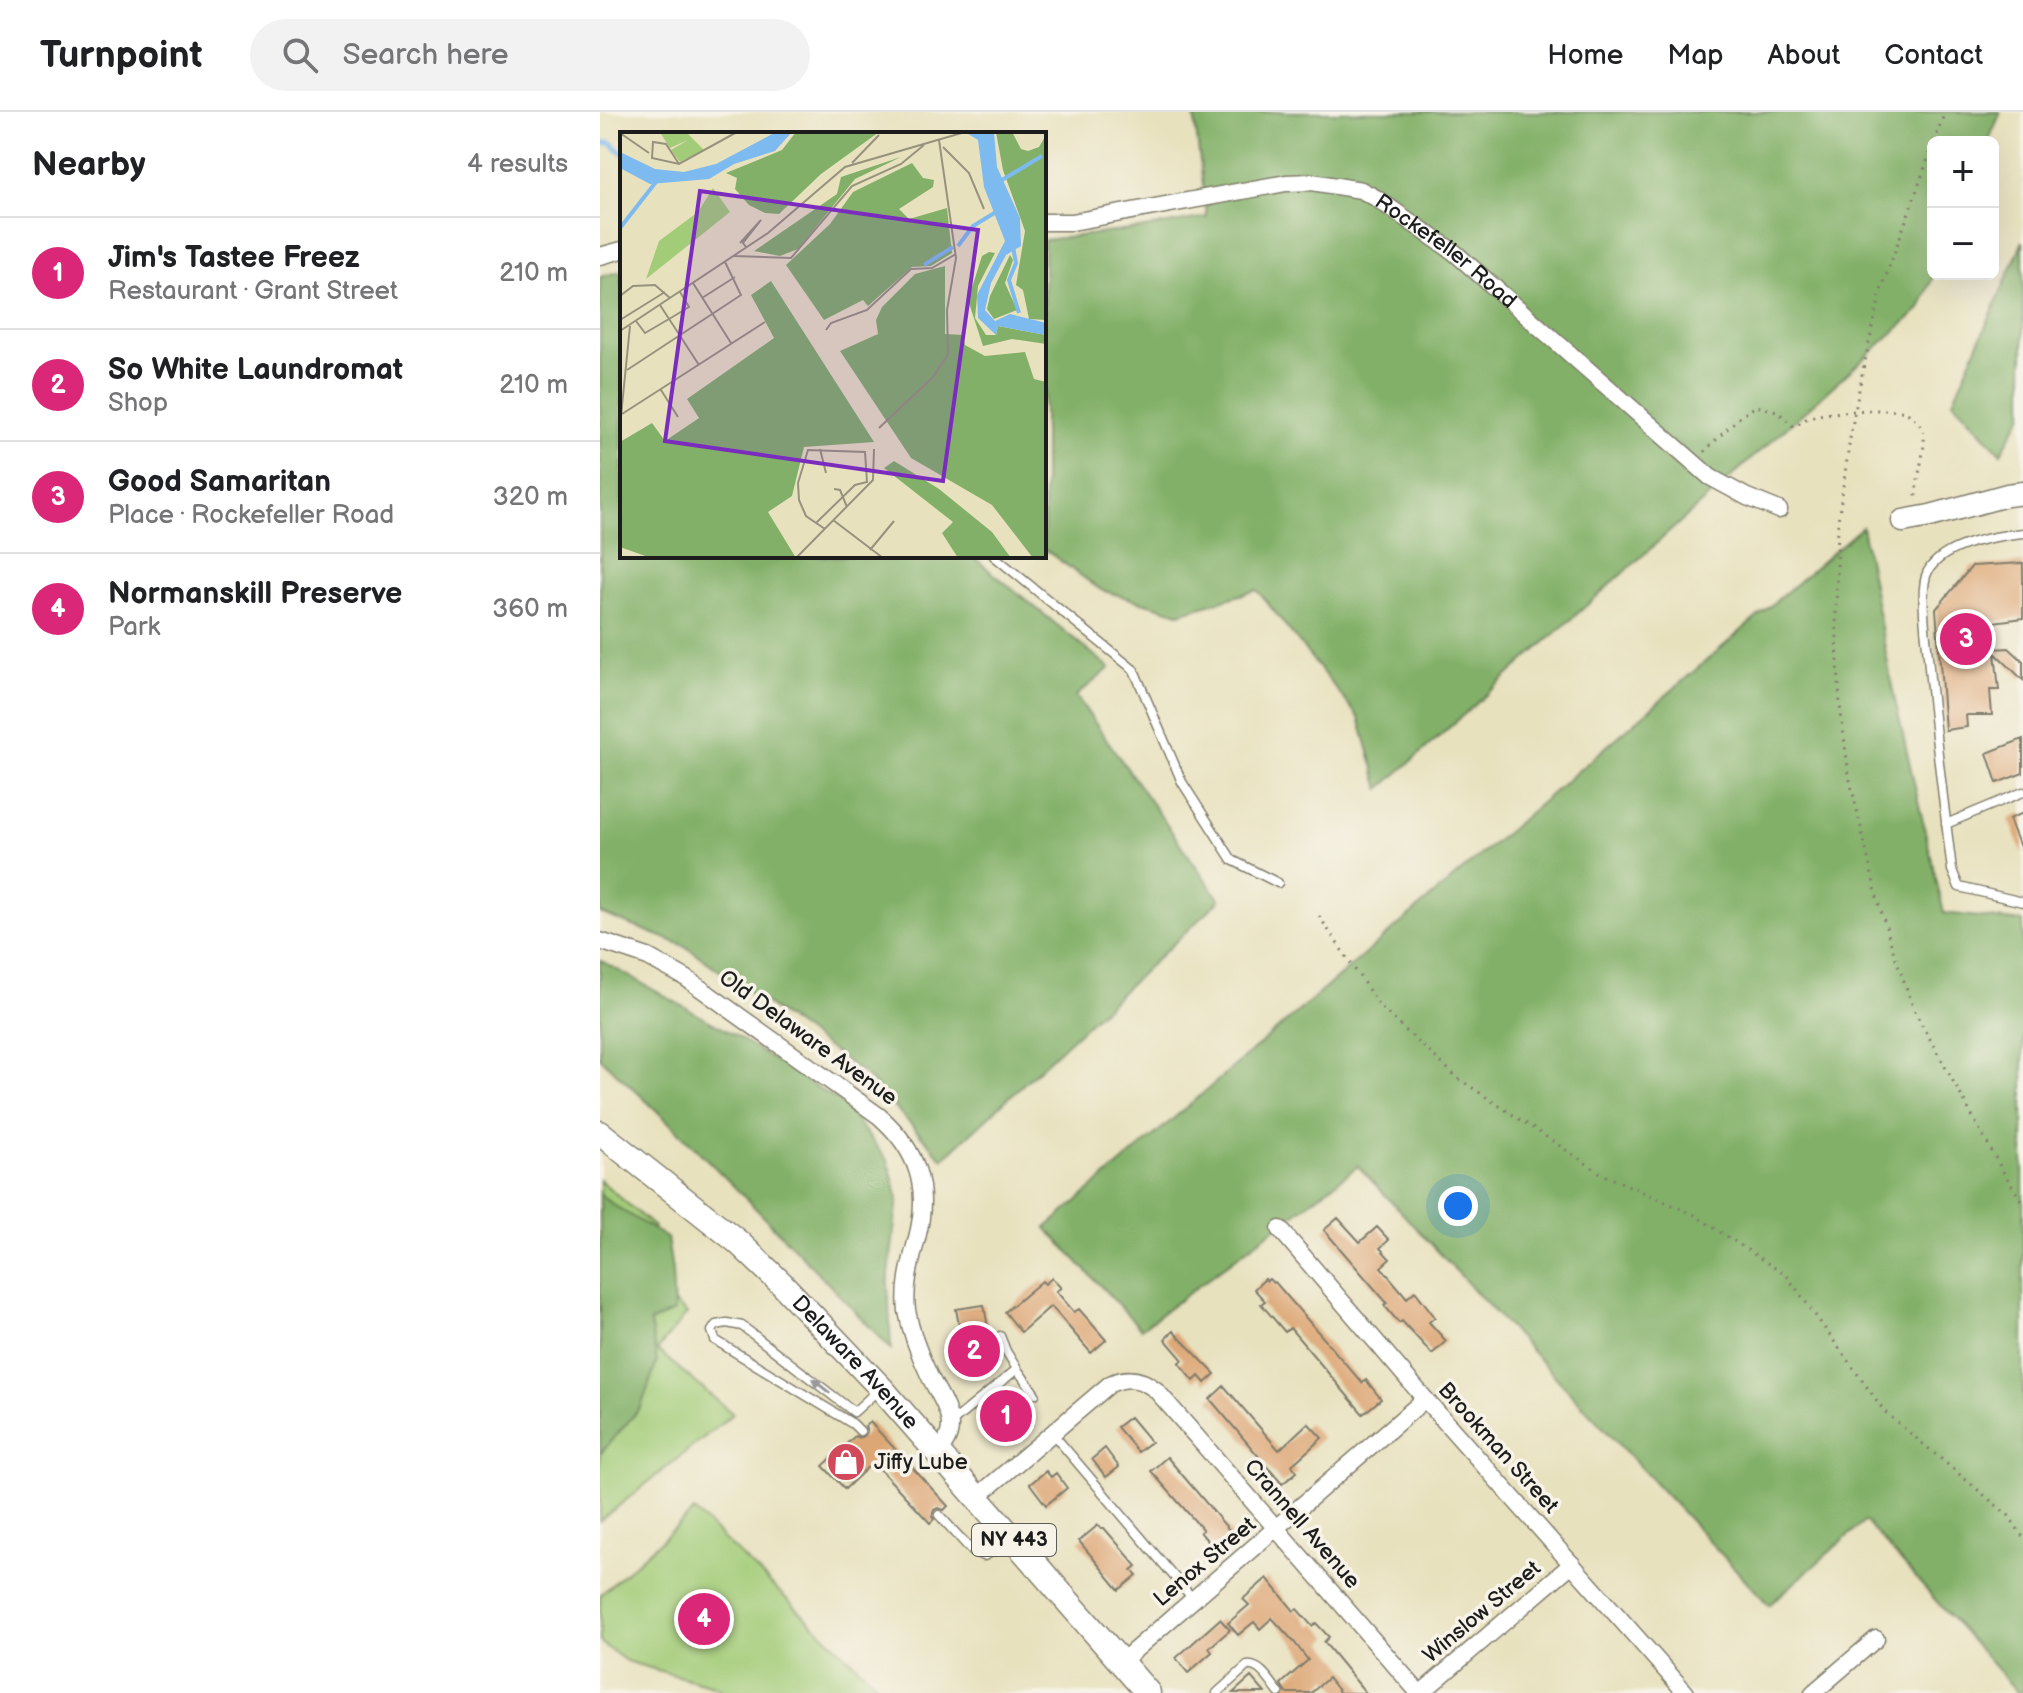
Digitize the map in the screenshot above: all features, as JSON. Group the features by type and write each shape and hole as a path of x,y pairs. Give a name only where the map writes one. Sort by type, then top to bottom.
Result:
{"main road":[{"name":"Delaware Avenue","path":"600,1133 738,1242 781,1283 881,1388 1148,1693"}],"street":[{"name":"Rockefeller Road","path":"1046,222 1072,222 1286,183 1312,182 1361,190 1454,252 1710,477 1779,510"},
{"path":"600,256 620,251"},
{"path":"1910,520 2023,493"},
{"name":"Old Delaware Avenue","path":"600,941 659,962 706,990 867,1107 900,1137 915,1163 922,1200 920,1227 908,1278 906,1298 909,1321 923,1364 951,1423"},
{"name":"Brookman Street","path":"1280,1229 1425,1399 1686,1693"},
{"name":"Crannell Avenue","path":"1053,1434 1113,1383 1131,1379 1150,1385 1420,1693"},
{"name":"Lenox Street","path":"1121,1662 1425,1399"},
{"path":"938,1453 949,1437 951,1423"},
{"path":"977,1497 1053,1434"},
{"name":"Winslow Street","path":"1420,1693 1572,1564"},
{"path":"1813,1693 1876,1639"}],"lane":[{"path":"2023,533 1991,538 1949,552 1928,571 1924,589 1935,739 1952,870 1959,887 2023,902"},
{"path":"996,558 1134,670 1182,782 1232,860 1278,883"},
{"path":"1946,824 2023,792"},
{"path":"860,1431 715,1340 712,1331 716,1325 727,1323 742,1326 854,1412 881,1388"},
{"path":"1000,1336 1006,1351 1035,1394"},
{"path":"951,1423 1017,1369"},
{"path":"1053,1434 1194,1600"},
{"path":"939,1515 973,1552 984,1556 1014,1540"},
{"path":"1217,1693 1252,1665 1279,1693"}],"path":[{"path":"1936,136 1945,112"},
{"path":"1927,162 1882,287 1855,411 1838,521 1836,616 1840,706 1849,776 1878,901 1915,1012 2023,1203"},
{"path":"1695,462 1737,419 1756,406 1777,411 1794,427 1811,417 1855,411 1906,413 1917,420 1924,432 1910,520"},
{"path":"1319,916 1380,1007 1459,1079 1602,1174 1693,1214 1787,1276 1885,1412 2009,1516 2023,1537"}],"green space":[{"path":"1201,112 2001,112 1991,136 1927,136 1927,280 1932,280 1920,309 1380,789 1359,718 1257,590 1179,613 1101,590 1046,550 1046,240 1207,217 1194,114"},
{"path":"2023,241 2023,414 2001,453 1953,401"},
{"path":"620,272 620,558 974,558 1110,668 1076,696 1220,900 943,1159 863,1073 685,946 600,913 600,277"},
{"path":"1862,527 1894,696 1944,913 2023,922 2023,1693 2018,1693 1865,1521 1769,1605 1358,1166 1141,1329 1046,1228"},
{"path":"600,960 733,1034 844,1105 888,1161 898,1198 888,1283 891,1349 712,1164 600,1058"},
{"path":"600,1180 654,1227 628,1265 687,1314 657,1350 733,1414 600,1521"},
{"path":"600,1194 667,1238 674,1312 650,1322 657,1362 641,1407 600,1454"},
{"path":"694,1511 886,1693 724,1693 716,1687 626,1661 600,1642 600,1595"}],"building":[{"path":"2023,563 2023,618 1993,622 1994,649 2009,648 2023,661 2023,680 1995,653 1999,690 1990,690 1992,715 1966,715 1967,727 1945,730 1936,609 1972,566"},
{"path":"2023,739 2023,773 1997,783 1987,753"},
{"path":"2023,813 2023,852 2022,852 2009,819"},
{"path":"1338,1218 1360,1242 1377,1227 1389,1240 1380,1248 1390,1259 1381,1267 1407,1298 1415,1291 1435,1317 1429,1322 1446,1341 1432,1354 1402,1321 1399,1323 1384,1305 1387,1303 1324,1230"},
{"path":"1052,1278 1061,1288 1056,1291 1074,1312 1079,1309 1106,1340 1091,1353 1051,1306 1021,1332 1005,1312 1042,1281 1045,1284"},
{"path":"1265,1279 1275,1282 1362,1383 1366,1380 1381,1399 1363,1414 1290,1328 1285,1332 1261,1304 1265,1301 1254,1289"},
{"path":"984,1305 993,1356 958,1362 953,1337 961,1336 956,1309"},
{"path":"1173,1331 1215,1374 1205,1383 1199,1376 1194,1381 1179,1363 1183,1360 1165,1339"},
{"path":"1224,1386 1279,1450 1308,1423 1322,1438 1292,1465 1297,1472 1282,1484 1210,1399"},
{"path":"1012,1402 1022,1413 1000,1431 994,1428 989,1419"},
{"path":"1130,1417 1151,1442 1138,1452 1117,1427"},
{"path":"870,1422 948,1506 944,1510 934,1510 934,1519 930,1523 873,1462 845,1489 823,1466 855,1436 864,1436 867,1432 865,1426"},
{"path":"1105,1448 1119,1467 1106,1477 1092,1459"},
{"path":"1167,1457 1235,1537 1220,1550 1215,1544 1213,1547 1200,1532 1203,1530 1151,1471"},
{"path":"1046,1471 1051,1477 1056,1473 1067,1488 1046,1505 1030,1484"},
{"path":"1098,1525 1137,1566 1132,1570 1137,1575 1119,1590 1079,1541"},
{"path":"1267,1578 1294,1611 1297,1609 1312,1626 1316,1623 1329,1637 1324,1642 1366,1693 1340,1693 1328,1678 1311,1693 1286,1693 1281,1684 1308,1660 1294,1642 1272,1618 1260,1629 1254,1622 1238,1635 1228,1623 1249,1605 1243,1599"},
{"path":"1220,1619 1230,1630 1209,1648 1212,1652 1188,1673 1176,1658"},
{"path":"1251,1677 1265,1693 1233,1693"}],"waterway":[{"path":"600,143 611,143 620,151"}],"place":[{"name":"Good Samaritan","path":"1966,639"},
{"name":"So White Laundromat","path":"974,1351"},
{"name":"Jim's Tastee Freez","path":"1006,1416"},
{"name":"Jiffy Lube","path":"846,1462"},
{"name":"Normanskill Preserve","path":"704,1619"}]}
